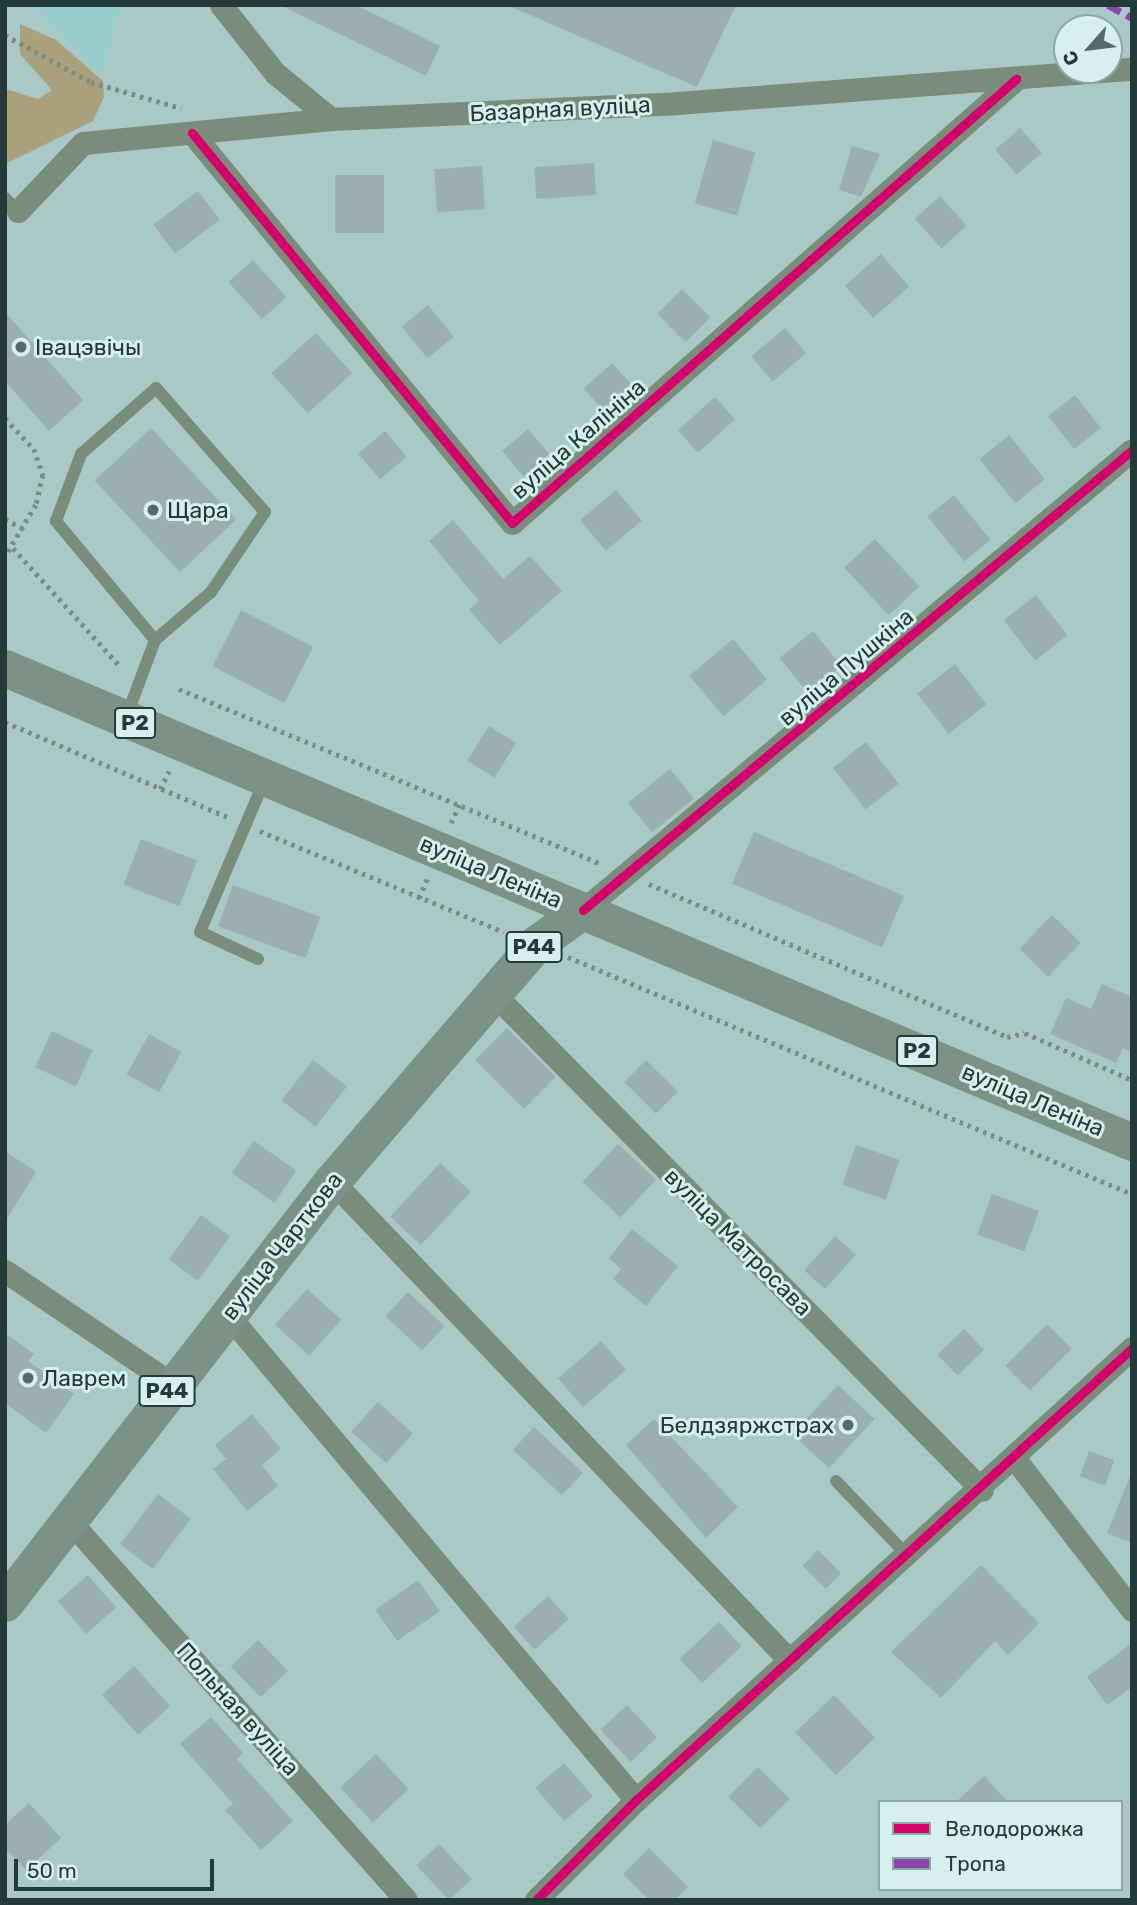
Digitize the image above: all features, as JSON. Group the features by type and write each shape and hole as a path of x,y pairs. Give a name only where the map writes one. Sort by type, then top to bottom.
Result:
{"main road":[{"name":"вуліца Леніна","path":"5,668 1132,1142"},
{"name":"вуліца Чарткова","path":"5,1603 172,1384 332,1181 536,944 583,910"}],"street":[{"path":"221,5 275,73 331,119"},
{"name":"Базарная вуліца","path":"11,204 83,143 192,122 331,119 1016,79 1132,69"},
{"name":"вуліца Калініна","path":"192,122 512,523 1016,79"},
{"name":"вуліца Пушкіна","path":"583,910 629,876 1132,450"},
{"name":"вуліца Матросава","path":"494,993 982,1490"},
{"path":"332,1181 790,1661"},
{"path":"5,1271 172,1384"},
{"path":"228,1315 636,1800"},
{"path":"536,1900 636,1800 982,1490 1132,1348"},
{"path":"1016,1459 1132,1610"},
{"name":"Польная вуліца","path":"68,1519 406,1900"}],"lane":[{"path":"126,719 155,640 211,592 265,512 156,388 81,454 56,521 155,640"},
{"path":"258,959 200,932 265,778"},
{"path":"835,1481 908,1556"}],"path":[{"path":"5,35 90,82 192,122"},
{"path":"5,418 34,449 43,475 24,529 5,557"},
{"path":"5,519 24,529"},
{"path":"13,548 119,665"},
{"path":"179,689 1007,1037 1025,1033 1132,1080"}],"shaded area":[{"path":"31,5 121,5 103,76"},
{"path":"20,24 56,40 103,81 104,97 93,121 5,164 5,89 38,99 52,90 20,54"}],"building":[{"path":"280,5 356,5 440,46 426,76"},
{"path":"507,5 736,5 697,87"},
{"path":"1020,128 1042,153 1017,175 995,150"},
{"path":"713,140 755,152 737,216 695,203"},
{"path":"852,146 880,154 861,197 839,190"},
{"path":"594,163 596,195 536,199 534,167"},
{"path":"482,166 485,209 437,212 434,169"},
{"path":"335,175 384,175 384,233 335,233"},
{"path":"198,191 220,220 175,253 153,225"},
{"path":"940,196 967,226 941,248 915,219"},
{"path":"881,254 909,286 873,318 845,285"},
{"path":"253,260 286,297 262,319 228,282"},
{"path":"682,289 710,317 686,342 657,314"},
{"path":"428,305 454,337 427,358 402,326"},
{"name":"Івацэвічы","path":"5,312 83,400 49,431 5,381"},
{"path":"785,328 806,353 773,382 751,356"},
{"path":"316,333 352,373 308,413 271,373"},
{"path":"612,363 637,391 609,417 584,388"},
{"path":"1075,395 1101,428 1074,449 1048,416"},
{"path":"715,397 735,419 698,453 678,430"},
{"path":"151,428 236,519 180,572 95,481"},
{"path":"528,429 549,454 523,476 502,451"},
{"path":"385,431 407,457 380,480 358,453"},
{"path":"1009,435 1045,479 1015,503 979,459"},
{"path":"616,490 642,521 606,551 580,520"},
{"path":"954,495 991,540 964,561 928,516"},
{"path":"453,520 503,579 530,556 562,591 500,645 469,610 479,601 429,541"},
{"path":"875,539 919,587 889,615 844,568"},
{"path":"1036,595 1067,635 1035,660 1004,620"},
{"path":"241,610 313,647 285,703 212,666"},
{"path":"813,631 841,666 808,693 780,658"},
{"path":"733,639 767,680 723,716 689,676"},
{"path":"955,664 986,704 949,734 917,694"},
{"path":"489,726 516,743 494,778 467,761"},
{"path":"866,742 899,784 866,810 833,768"},
{"path":"670,769 694,799 652,833 628,803"},
{"path":"754,832 904,896 882,947 732,884"},
{"path":"141,839 197,861 179,906 123,885"},
{"path":"233,885 320,917 305,958 218,926"},
{"path":"1052,915 1081,943 1048,977 1019,949"},
{"path":"1102,984 1132,997 1132,1052 1123,1048 1116,1063 1050,1034 1066,998 1091,1009"},
{"path":"507,1028 556,1077 524,1109 475,1060"},
{"path":"52,1031 93,1050 76,1086 35,1067"},
{"path":"149,1034 181,1052 159,1092 127,1074"},
{"path":"313,1060 347,1086 315,1127 282,1100"},
{"path":"646,1060 678,1092 656,1114 624,1082"},
{"path":"254,1141 297,1171 274,1203 232,1173"},
{"path":"618,1144 656,1179 621,1217 583,1182"},
{"path":"856,1145 899,1160 886,1200 842,1185"},
{"path":"5,1151 36,1172 5,1222"},
{"path":"440,1163 471,1192 421,1245 390,1216"},
{"path":"992,1194 1039,1211 1024,1252 977,1234"},
{"path":"201,1215 230,1236 198,1281 169,1259"},
{"path":"632,1229 678,1266 646,1306 613,1279 621,1269 609,1258"},
{"path":"835,1236 856,1255 825,1289 804,1270"},
{"path":"307,1289 341,1320 309,1355 275,1325"},
{"path":"408,1292 445,1326 422,1350 385,1316"},
{"path":"1047,1324 1072,1349 1030,1390 1005,1366"},
{"path":"964,1329 984,1350 958,1376 937,1355"},
{"name":"Лаврем","path":"5,1333 34,1354 28,1361 74,1394 46,1433 5,1403"},
{"path":"601,1341 626,1370 583,1407 558,1378"},
{"path":"838,1385 875,1419 829,1468 792,1434"},
{"path":"378,1402 413,1433 386,1463 351,1432"},
{"path":"252,1414 281,1449 262,1465 278,1486 247,1511 213,1469 226,1459 215,1445"},
{"path":"654,1419 738,1507 706,1538 626,1445"},
{"path":"534,1427 583,1473 562,1495 513,1450"},
{"path":"1089,1451 1114,1460 1105,1486 1080,1476"},
{"path":"1132,1474 1132,1543 1107,1533"},
{"path":"158,1494 191,1519 153,1569 120,1544"},
{"path":"818,1550 841,1573 826,1589 802,1566"},
{"path":"981,1565 1039,1623 1008,1655 995,1641 941,1698 891,1652"},
{"path":"88,1575 116,1607 86,1634 58,1601"},
{"path":"418,1580 440,1611 397,1641 375,1610"},
{"path":"548,1596 569,1619 535,1650 514,1627"},
{"path":"719,1622 742,1646 702,1683 680,1659"},
{"path":"258,1640 288,1671 261,1697 231,1666"},
{"path":"1132,1643 1132,1687 1107,1705 1087,1677"},
{"path":"134,1666 170,1706 138,1735 102,1695"},
{"path":"834,1695 875,1737 836,1775 795,1733"},
{"path":"627,1705 657,1737 631,1762 601,1730"},
{"path":"211,1717 243,1753 237,1759 293,1821 261,1850 225,1810 233,1804 180,1744"},
{"path":"376,1754 409,1789 373,1823 340,1787"},
{"path":"564,1763 593,1796 564,1821 535,1788"},
{"path":"758,1767 790,1799 760,1829 728,1797"},
{"path":"984,1776 1006,1800 958,1800"},
{"path":"29,1803 61,1838 26,1870 5,1848 5,1825"},
{"path":"439,1844 472,1879 449,1900 416,1865"},
{"path":"649,1848 688,1887 675,1900 649,1900 623,1874"}],"marked path":[{"path":"1108,5 1132,18"}],"cycle path":[{"path":"192,133 512,523 1016,79"},
{"path":"583,910 1132,450"},
{"path":"536,1900 636,1800 1132,1348"}],"place":[{"name":"Івацэвічы","path":"21,347"},
{"name":"Щара","path":"153,510"},
{"name":"Лаврем","path":"28,1378"},
{"name":"Белдзяржстрах","path":"848,1425"}]}
